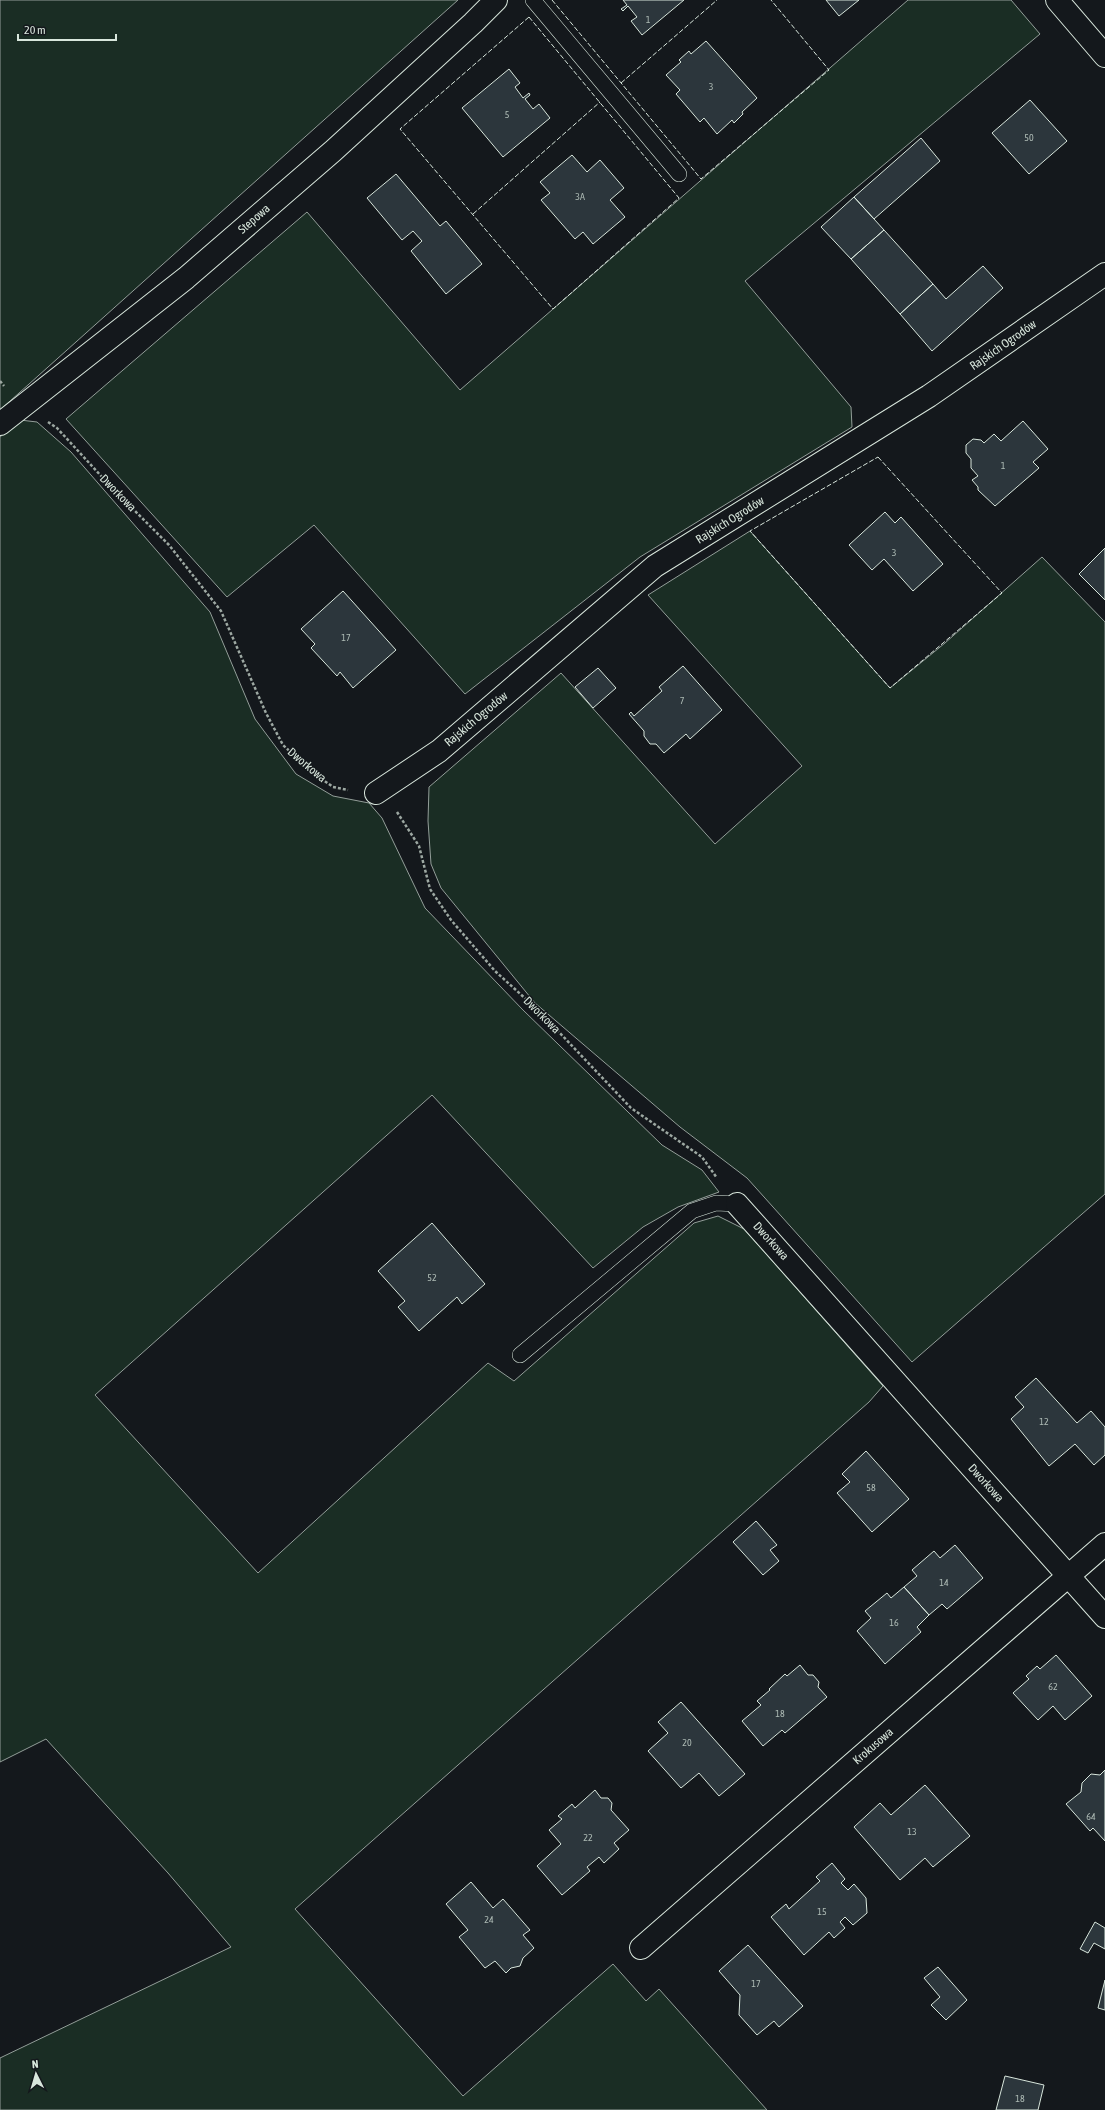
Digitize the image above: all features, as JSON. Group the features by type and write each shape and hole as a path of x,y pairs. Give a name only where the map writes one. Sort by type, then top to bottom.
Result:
{"street":[{"name":"Stepowa","path":"0,424 186,278 333,151 473,23 496,0"},
{"path":"1057,0 1105,56"},
{"name":"Rajskich Ogrodów","path":"376,793 439,751 656,566 929,396 1105,274"},
{"name":"Dworkowa","path":"737,1204 1105,1617"},
{"name":"Krokusowa","path":"642,1948 1105,1544"}],"lane":[{"path":"533,0 679,174"},
{"path":"520,1354 692,1211 716,1203 737,1204"}],"path":[{"name":"Dworkowa","path":"23,405 58,428 114,490 169,545 221,611 266,713 283,745 312,772 333,787 361,793 376,793 398,812 419,846 430,889 451,920 495,971 539,1011 631,1108 702,1157 737,1204"}],"green space":[{"path":"0,0 458,0 0,410"},
{"path":"908,0 1011,0 1040,34 745,281 851,407 852,427 640,557 465,694 314,525 227,597 66,419 307,212 460,390"},
{"path":"20,420 37,422 71,452 210,612 255,719 296,774 333,796 369,803 382,818 425,908 523,1010 662,1145 702,1170 719,1192 678,1207 643,1227 593,1268 432,1095 95,1395 258,1573 488,1363 514,1381 694,1223 718,1216 744,1229 883,1386 869,1402 295,1909 463,2096 613,1964 646,2001 659,1989 767,2110 0,2110 0,2058 231,1947 168,1873 46,1739 0,1762 0,437"},
{"path":"750,531 890,688 945,643 1042,557 1105,622 1105,1194 912,1362 747,1178 680,1127 535,1003 441,888 431,864 428,821 429,787 561,673 715,844 802,766 648,595"}],"building":[{"path":"623,0 684,0 642,35 631,21 637,17 628,6 623,11 621,9 627,5"},
{"path":"826,0 859,0 839,16"},
{"path":"706,41 757,98 742,112 743,114 734,123 732,120 717,134 704,118 700,122 676,94 680,90 666,75 681,62 679,60 689,51 691,54"},
{"path":"509,69 520,83 515,87 523,98 529,93 530,95 525,99 533,109 539,104 550,118 503,157 462,108"},
{"path":"1030,100 1067,141 1029,174 992,133"},
{"path":"921,138 940,161 874,219 854,197"},
{"path":"572,155 587,172 600,160 624,188 610,200 625,217 593,244 583,232 575,239 541,200 550,193 540,182"},
{"path":"396,174 440,226 446,221 482,264 446,294 411,251 422,241 413,231 402,240 367,198"},
{"path":"854,197 884,230 851,259 821,227"},
{"path":"884,230 933,284 900,314 851,259"},
{"path":"983,266 1003,288 932,351 900,314 933,284 946,299"},
{"path":"1023,421 1048,449 1033,462 1039,468 995,506 978,490 978,487 972,480 978,476 971,468 971,459 966,453 966,445 973,439 981,440 984,443 994,434 1001,441"},
{"path":"885,512 895,523 901,517 943,564 913,591 884,559 872,570 849,545"},
{"path":"1105,548 1105,600 1079,574"},
{"path":"343,591 396,650 353,688 340,672 337,676 311,648 315,644 301,629"},
{"path":"683,666 722,710 690,739 686,734 664,753 656,744 650,744 644,736 644,731 629,714 631,712 634,716 662,691 659,687"},
{"path":"598,668 616,688 593,708 575,687"},
{"path":"432,1223 485,1284 462,1304 457,1297 419,1331 398,1307 405,1301 378,1271"},
{"path":"1036,1378 1077,1423 1091,1411 1105,1427 1105,1455 1094,1465 1075,1444 1049,1466 1011,1419 1024,1407 1015,1397"},
{"path":"866,1451 909,1499 872,1532 837,1493 850,1482 842,1474"},
{"path":"756,1521 777,1545 770,1550 779,1561 763,1575 733,1542"},
{"path":"955,1545 983,1578 947,1609 942,1604 929,1615 904,1587 917,1576 912,1570 934,1551 940,1558"},
{"path":"904,1587 929,1615 917,1627 921,1632 885,1664 857,1631 871,1618 865,1611 887,1593 891,1598"},
{"path":"1056,1655 1092,1696 1065,1720 1053,1706 1038,1720 1013,1693 1029,1679 1026,1676 1037,1666 1040,1669"},
{"path":"800,1665 808,1675 813,1675 819,1682 818,1687 827,1697 785,1733 782,1730 763,1746 742,1721 761,1705 757,1701 770,1690 769,1689 785,1674 787,1676"},
{"path":"681,1702 745,1774 719,1796 699,1773 681,1788 648,1751 668,1733 658,1722"},
{"path":"1105,1770 1105,1841 1093,1828 1090,1831 1066,1804 1081,1792 1082,1783 1091,1774 1100,1775"},
{"path":"925,1785 970,1836 933,1867 925,1858 900,1880 854,1827 880,1803 891,1815"},
{"path":"595,1790 601,1798 608,1798 612,1803 611,1810 629,1830 614,1843 619,1849 604,1863 599,1857 587,1867 590,1871 562,1895 537,1866 561,1844 549,1830 562,1819 558,1816 572,1804 575,1808"},
{"path":"832,1863 845,1879 841,1883 848,1890 854,1884 866,1898 867,1913 853,1925 845,1917 840,1922 845,1928 834,1938 829,1932 804,1955 771,1917 786,1904 789,1909 820,1881 816,1877"},
{"path":"471,1882 493,1908 503,1899 530,1930 523,1935 534,1948 523,1958 520,1966 511,1968 506,1973 495,1961 485,1968 459,1937 468,1930 446,1904"},
{"path":"1095,1922 1105,1928 1105,1949 1094,1943 1088,1953 1080,1949"},
{"path":"748,1945 803,2006 779,2027 774,2021 757,2035 739,2015 740,1995 719,1971"},
{"path":"938,1967 967,2000 946,2020 931,2005 940,1997 924,1978"},
{"path":"1105,1980 1105,2010 1098,2008"},
{"path":"1005,2076 1044,2085 1038,2110 996,2110"}],"fence":[{"path":"552,0 701,179 829,70 771,0"},
{"path":"621,83 717,0"},
{"path":"529,17 679,198 553,309 400,129 529,17"},
{"path":"473,214 600,102"},
{"path":"878,457 1002,593 890,688 750,531 878,457"}]}
